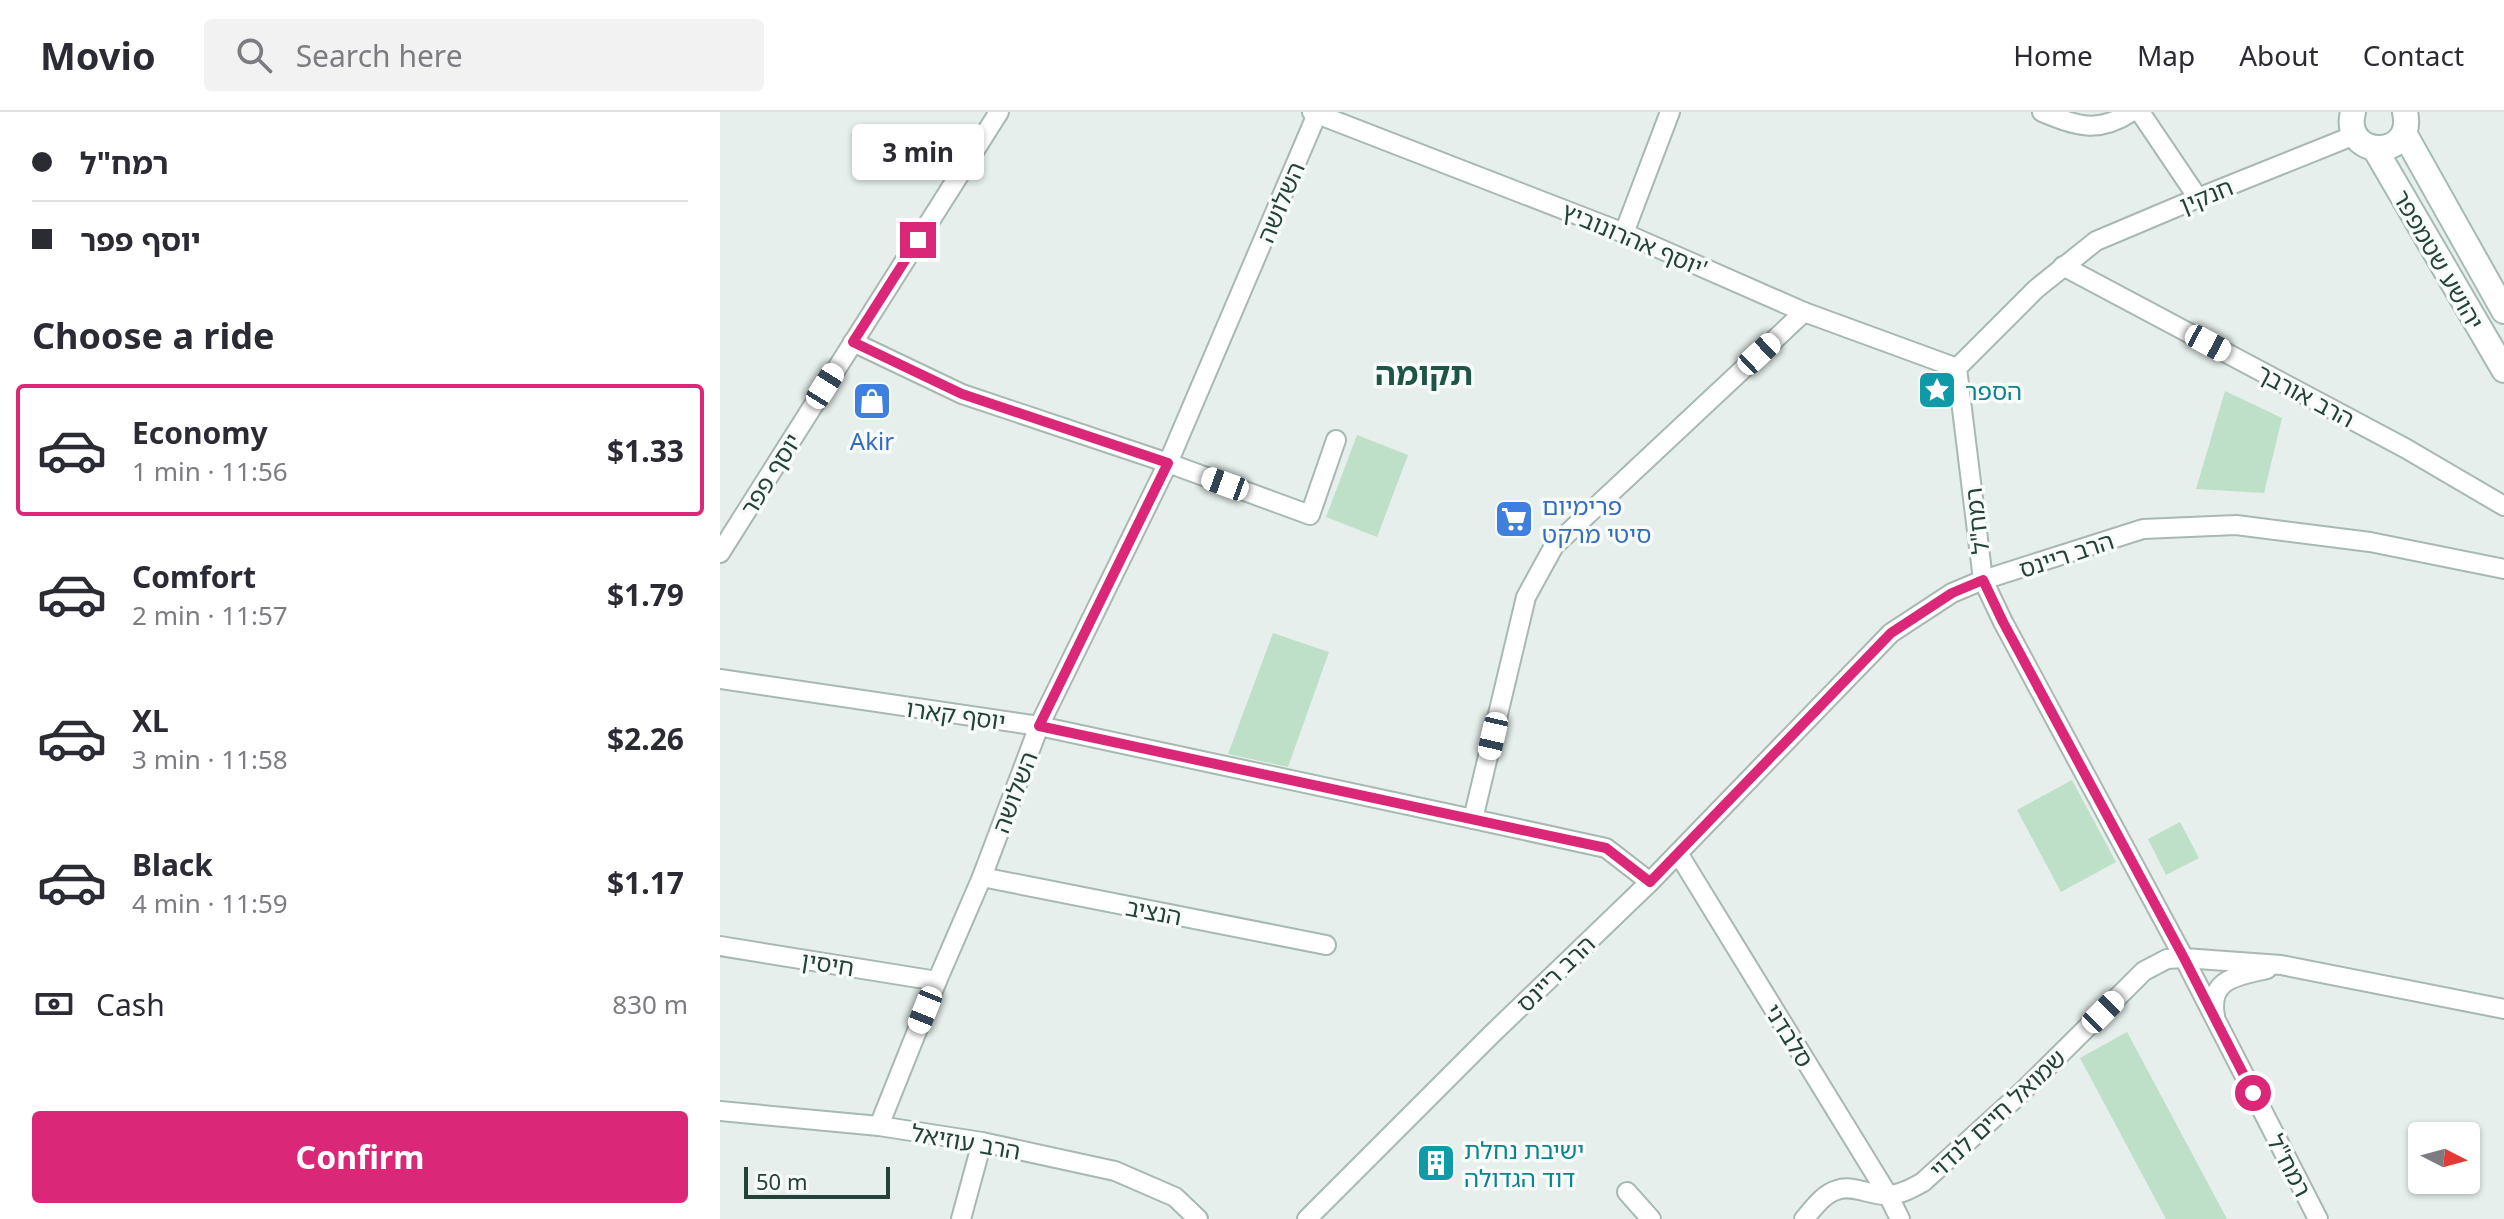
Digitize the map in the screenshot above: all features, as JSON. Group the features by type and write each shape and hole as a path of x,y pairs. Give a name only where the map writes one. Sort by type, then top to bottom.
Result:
{"street":[{"name":"יוסף פפר","path":"720,553 999,112"},
{"path":"1624,233 1670,112"},
{"path":"2042,112 2087,127 2105,125 2131,112"},
{"path":"2140,112 2198,198"},
{"name":"יוסף אהרונוביץ'","path":"1315,113 1624,233 1804,312 1957,368"},
{"name":"השלושה","path":"879,1126 982,877 1039,726 1168,463 1315,113"},
{"path":"2361,132 2382,149 2395,144 2405,122"},
{"name":"יהושע שטמפפר","path":"2405,122 2504,311"},
{"name":"חנקין","path":"2063,266 2096,241 2361,132"},
{"name":"יהושע שטמפפר","path":"2361,132 2504,370"},
{"path":"1957,368 2063,266"},
{"name":"הרב אורבך","path":"2063,266 2405,448 2504,506"},
{"path":"1473,819 1526,597 1554,546 1804,312"},
{"path":"853,342 962,394 1168,463 1310,515 1336,440"},
{"name":"רמח\"ל","path":"1957,368 1983,580 2184,958 2318,1219"},
{"name":"הרב ריינס","path":"1307,1219 1650,882 1891,633 1952,593 1983,580 2143,529 2236,525 2370,542 2504,569"},
{"name":"יוסף קארו","path":"720,679 1039,726 1606,848 1650,882"},
{"name":"סלבדני","path":"1678,853 1900,1219"},
{"name":"הנציב","path":"982,877 1326,945"},
{"name":"חיסין","path":"720,946 937,981"},
{"name":"שמואל חיים לנדוי","path":"1888,1195 1923,1182 2021,1093 2144,971 2167,959 2281,965 2504,1009"},
{"path":"2215,1019 2214,998 2219,986 2241,975 2281,965"},
{"name":"הרב עוזיאל","path":"720,1111 879,1126 982,1142 1115,1171 1175,1197 1198,1219"},
{"path":"961,1219 982,1142"},
{"path":"1804,1219 1826,1196 1839,1189 1888,1195"},
{"path":"1627,1192 1651,1219"}],"green space":[{"path":"2225,391 2282,418 2264,493 2196,489"},
{"path":"1357,435 1408,455 1377,537 1326,517"},
{"path":"1273,633 1329,652 1288,767 1228,754"},
{"path":"2072,780 2116,862 2061,892 2017,810"},
{"path":"2180,822 2199,858 2166,875 2148,839"},
{"path":"2127,1032 2227,1219 2166,1219 2080,1058"}],"place":[{"name":"הספר","path":"1937,390"},
{"name":"Akir","path":"872,401"},
{"name":"פרימיום סיטי מרקט","path":"1514,519"},
{"name":"ישיבת נחלת דוד הגדולה","path":"1436,1163"}],"district":[{"name":"תקומה","path":"1424,372"}],"route":[{"path":"918,240 853,342 962,394 1168,463 1039,726 1606,848 1650,882 1891,633 1952,593 1983,580 2253,1093"}]}
